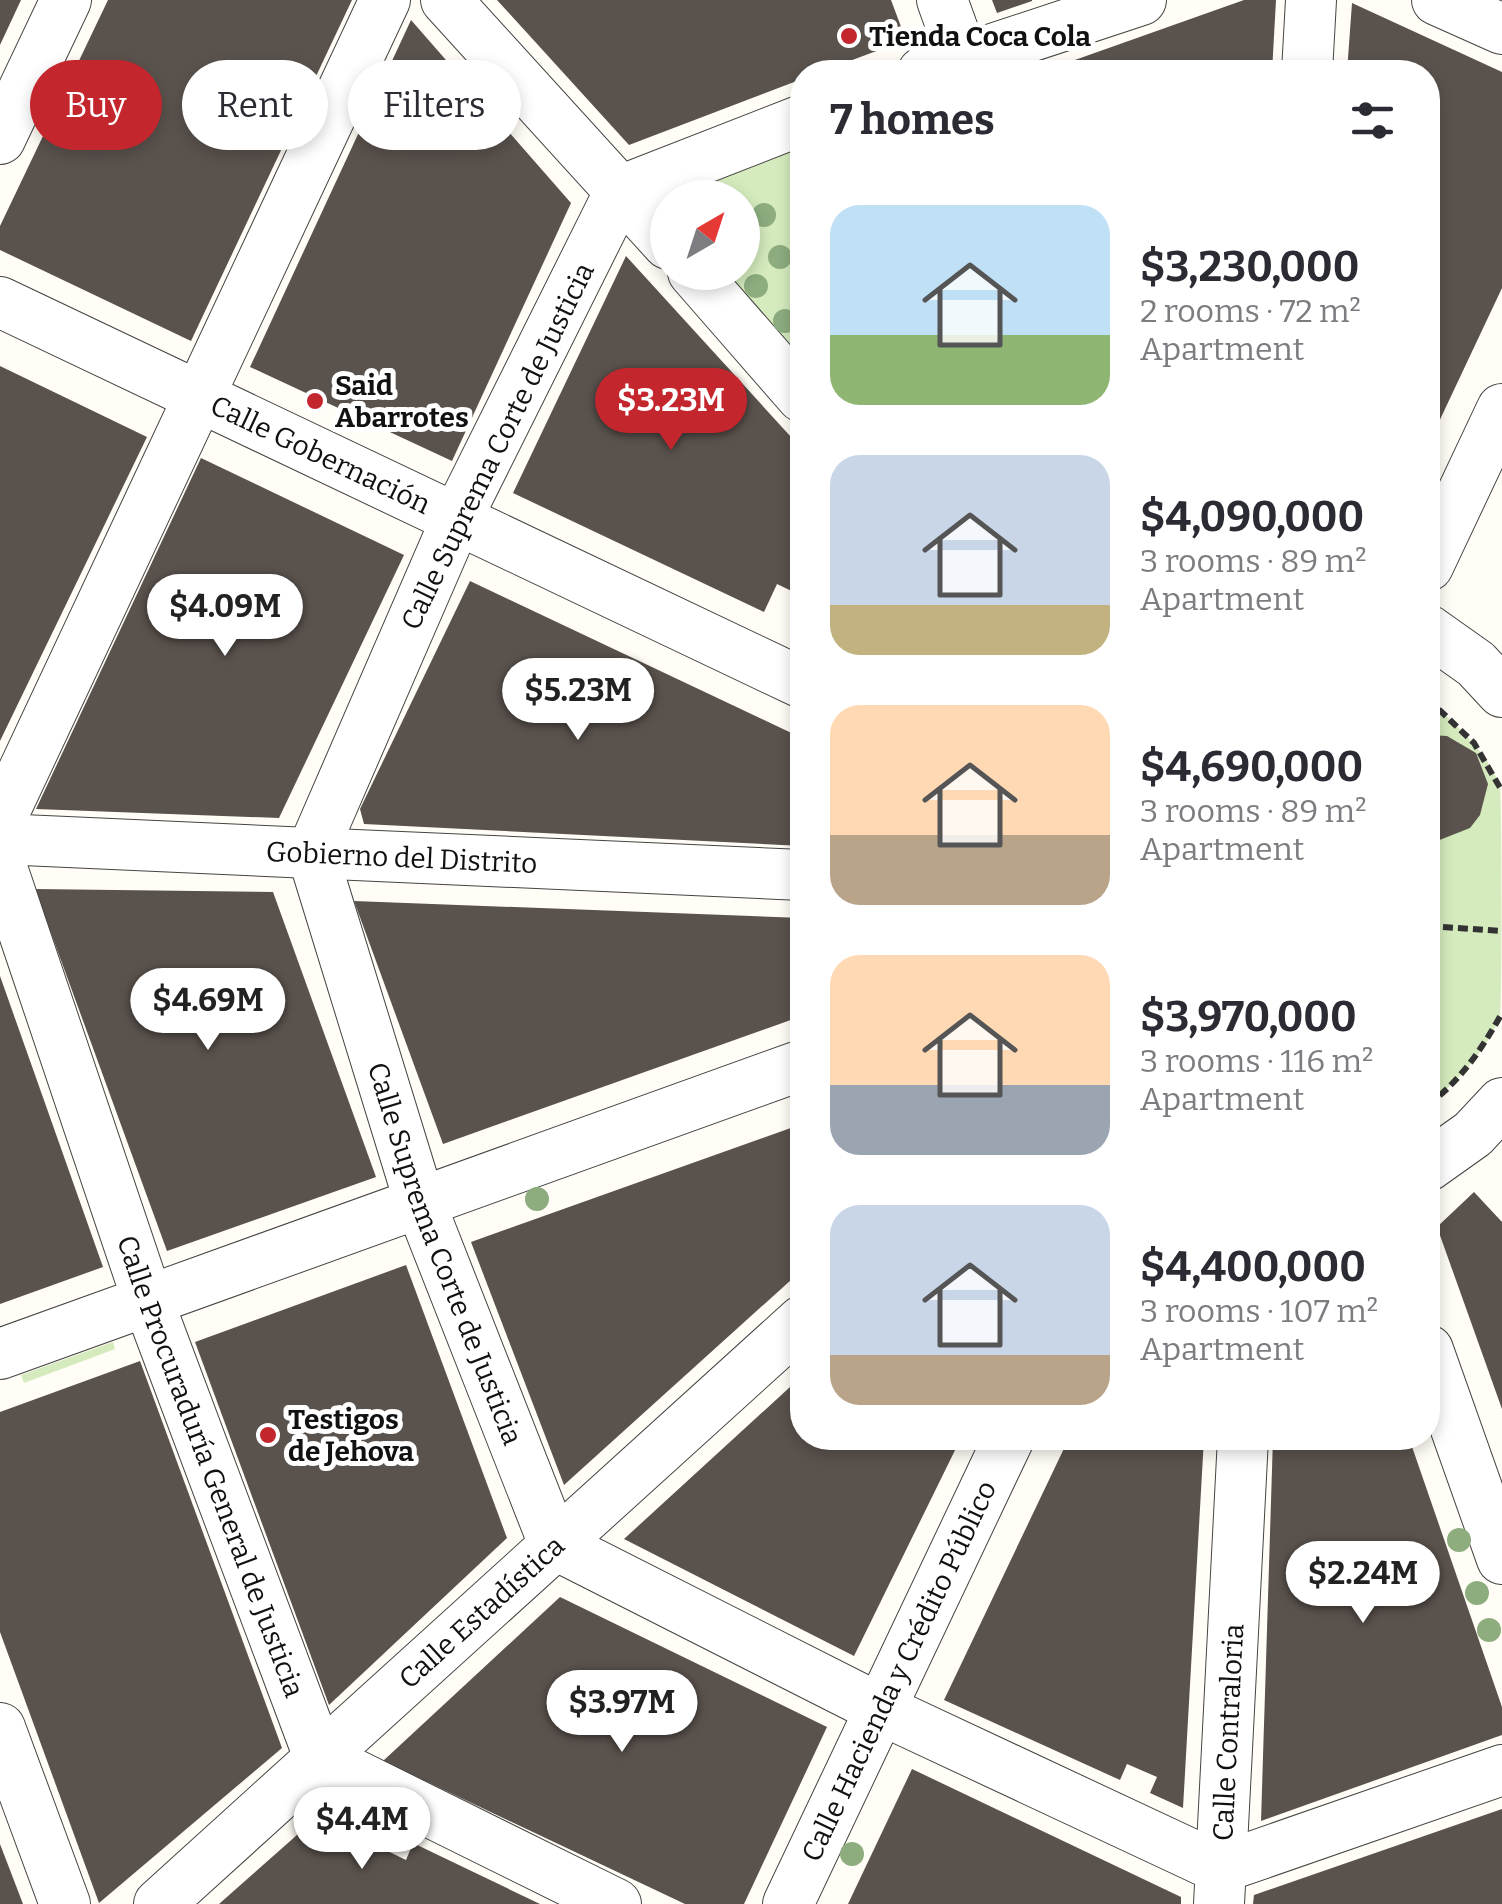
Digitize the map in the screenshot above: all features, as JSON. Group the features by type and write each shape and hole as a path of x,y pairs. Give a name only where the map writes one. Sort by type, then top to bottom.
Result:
{"street":[{"path":"0,139 66,0"},
{"path":"0,821 385,0"},
{"path":"446,0 650,224"},
{"path":"942,0 950,60"},
{"path":"971,60 1142,0"},
{"path":"1308,60 1311,0"},
{"path":"1437,0 1502,29"},
{"path":"620,191 790,125"},
{"name":"Calle Suprema Corte de Justicia","path":"554,1544 420,1203 312,852 458,518 620,191"},
{"path":"709,290 790,382"},
{"name":"Calle Gobernación","path":"0,302 790,677"},
{"path":"1440,541 1502,409"},
{"path":"1440,638 1476,664 1502,692"},
{"name":"Gobierno del Distrito","path":"0,839 790,874"},
{"name":"Calle Procuraduría General de Justicia","path":"0,862 148,1301 319,1757"},
{"path":"0,1354 790,1070"},
{"path":"1440,1160 1492,1134"},
{"name":"Calle Estadística","path":"159,1904 790,1331"},
{"path":"1440,1384 1502,1559"},
{"name":"Calle Hacienda y Crédito Público","path":"788,1904 1003,1450"},
{"name":"Calle Contraloria","path":"1219,1886 1241,1450"},
{"path":"554,1544 1219,1886 1502,1770"},
{"path":"0,1728 65,1904"},
{"path":"319,1757 616,1904"}],"path":[{"path":"1440,710 1474,743 1502,791"},
{"path":"1440,927 1502,930"},
{"path":"1440,1096 1479,1054 1502,1013"}],"green space":[{"path":"790,145 790,380 712,290 760,290 760,180 679,180"},
{"path":"1440,710 1479,750 1500,787 1500,1017 1469,1066 1440,1094"},
{"path":"113,1342 115,1349 24,1383 21,1375"}],"building":[{"path":"0,0 21,0 0,45"},
{"path":"108,0 352,0 324,60 182,60 182,150 281,150 191,341 0,250 0,226 36,150 162,150 162,60 79,60"},
{"path":"497,0 891,0 906,40 852,60 790,60 790,84 629,145"},
{"path":"992,0 1032,0 1032,1 997,13"},
{"path":"1244,0 1276,0 1273,60 1075,60"},
{"path":"1352,3 1502,72 1502,288 1440,420 1440,60 1348,60"},
{"path":"411,20 446,60 392,60"},
{"path":"521,146 571,203 452,461 250,367 351,150 521,150"},
{"path":"626,256 650,282 650,290 657,290 790,436 790,590 777,584 764,612 513,493"},
{"path":"0,366 147,437 0,741"},
{"path":"201,458 404,555 279,818 36,809"},
{"path":"470,581 790,732 790,845 364,824 360,809"},
{"path":"1440,736 1476,753 1488,784 1480,815 1470,828 1440,840"},
{"path":"35,889 273,892 376,1177 167,1251"},
{"path":"354,901 790,918 790,1020 443,1144"},
{"path":"0,976 103,1267 0,1304"},
{"path":"790,1128 790,1281 564,1485 471,1242"},
{"path":"1474,1192 1502,1222 1502,1409 1440,1235 1440,1224"},
{"path":"406,1265 507,1538 329,1705 195,1342"},
{"path":"140,1361 282,1748 99,1903 0,1632 0,1412"},
{"path":"790,1387 790,1450 955,1450 854,1656 624,1539"},
{"path":"1063,1450 1203,1450 1183,1808 1150,1793 1157,1777 1127,1764 1120,1780 944,1700"},
{"path":"1273,1450 1413,1450 1502,1707 1502,1735 1261,1821"},
{"path":"560,1597 827,1727 744,1904 685,1904 383,1761"},
{"path":"912,1769 1181,1897 1181,1904 848,1904"},
{"path":"332,1804 383,1829 375,1845 406,1860 413,1843 540,1904 219,1904"},
{"path":"1502,1809 1502,1904 1253,1904 1254,1895"},
{"path":"0,1844 23,1904 0,1904"}],"place":[{"name":"Tienda Coca Cola","path":"849,36"},
{"name":"Said Abarrotes","path":"315,401"},
{"name":"Testigos de Jehova","path":"268,1435"}]}
